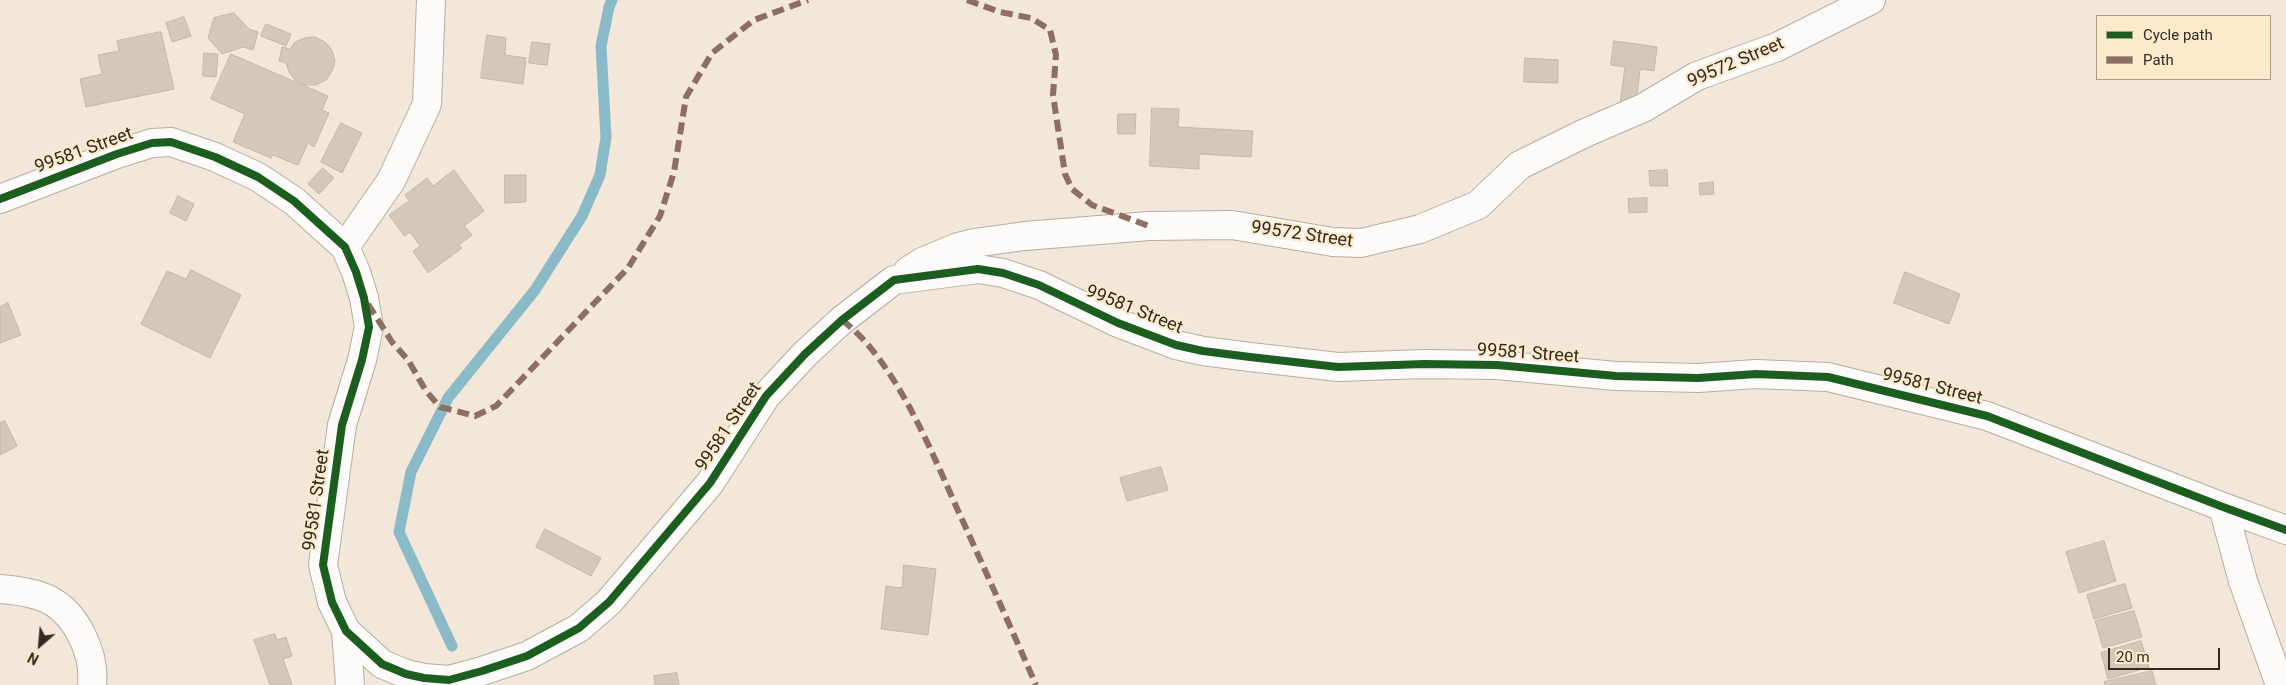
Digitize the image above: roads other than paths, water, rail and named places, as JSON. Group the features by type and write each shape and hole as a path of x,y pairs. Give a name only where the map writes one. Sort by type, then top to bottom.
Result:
{"street":[{"path":"345,247 391,181 427,104 431,0"},
{"name":"99572 Street","path":"894,280 922,262 958,247 1025,236 1149,226 1232,224 1283,235 1333,242 1361,243 1420,229 1478,204 1520,165 1643,108 1697,76 1777,47 1871,0"},
{"name":"99581 Street","path":"0,199 152,142 171,142 215,157 258,177 294,202 345,247 356,272 364,298 369,327 362,360 342,425 323,565 332,602 346,631 382,664 406,674 449,680 527,656 579,628 608,602 710,483 766,396 805,354 842,320 894,280 978,269 1003,273 1039,286 1118,323 1176,345 1203,351 1316,366 1498,364 1616,376 1698,378 1756,374 1828,377 1987,416 2223,508 2286,530"},
{"path":"2223,508 2243,581 2280,685"},
{"path":"0,589 33,593 52,601 68,612 91,653 92,685"},
{"path":"346,631 350,685"}],"waterway":[{"path":"452,646 399,532 411,472 448,398 535,290 582,216 600,175 606,137 601,46 612,0"}]}
